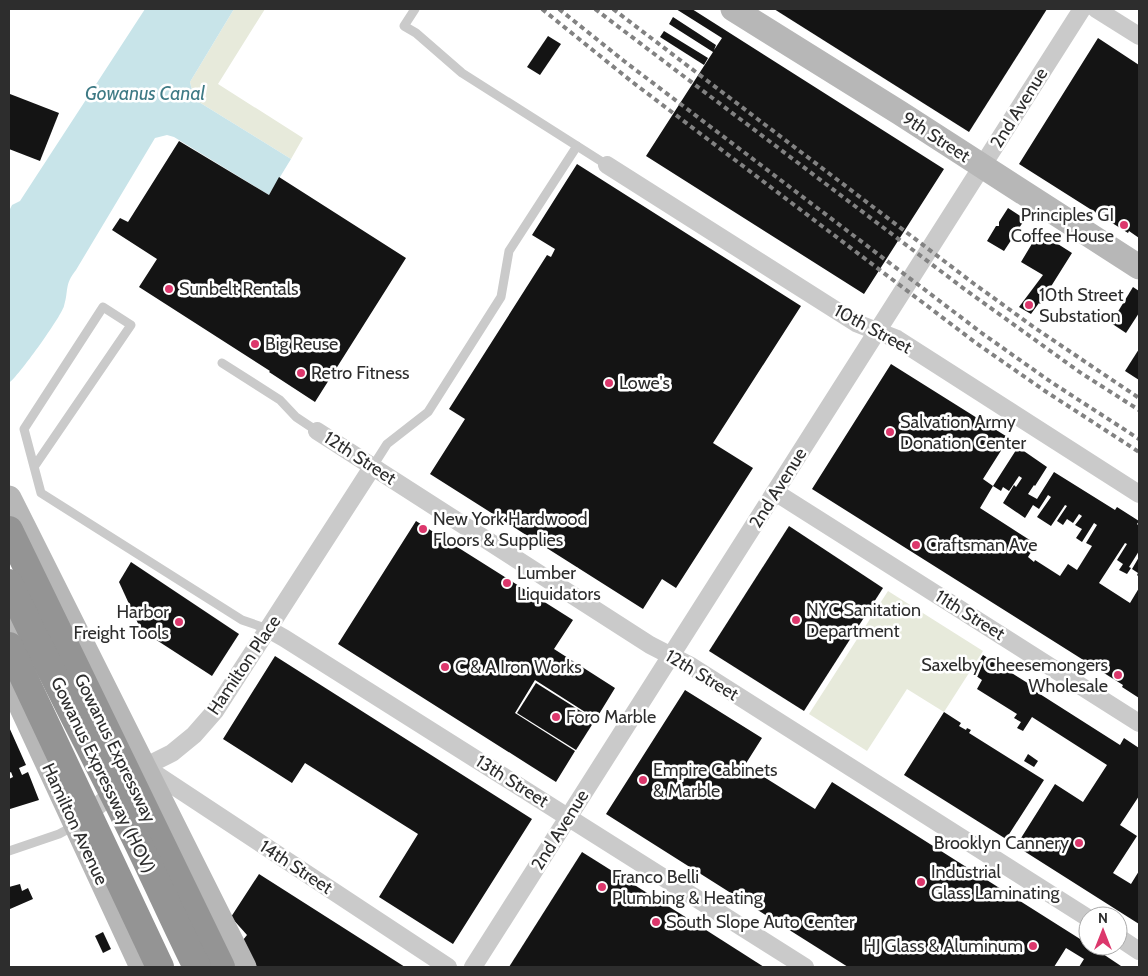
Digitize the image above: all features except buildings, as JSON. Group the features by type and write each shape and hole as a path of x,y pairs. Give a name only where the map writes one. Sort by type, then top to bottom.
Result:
{"highway":[{"name":"Gowanus Expressway","path":"9,530 138,774 221,967"},
{"name":"Gowanus Expressway (HOV)","path":"9,583 197,967"},
{"path":"9,646 144,966"},
{"path":"138,774 167,822 239,967"}],"main road":[{"name":"9th Street","path":"733,9 1139,267"},
{"path":"9,498 138,774 244,967"},
{"path":"9,617 99,805"},
{"name":"Hamilton Avenue","path":"9,680 75,825 144,966"}],"street":[{"name":"2nd Avenue","path":"473,967 1082,9"},
{"path":"1096,9 1139,36"},
{"name":"10th Street","path":"607,165 856,323 897,339 1139,494"},
{"name":"12th Street","path":"317,431 650,645 691,666 1078,912"},
{"name":"Hamilton Place","path":"75,825 138,774 172,753 194,735 215,711 373,466"},
{"name":"11th Street","path":"775,492 1139,723"},
{"name":"13th Street","path":"268,629 569,816 805,967"},
{"name":"14th Street","path":"138,774 448,967"},
{"path":"1128,944 1139,951"}],"lane":[{"path":"415,9 404,26 416,33 462,73 607,165"},
{"path":"373,466 387,444 428,412 502,297 510,251 577,146"},
{"path":"34,467 130,325 103,307 24,429 34,467 41,493 242,620 268,629"},
{"path":"222,363 280,400 296,418 317,431"},
{"path":"9,851 60,834 75,825"}],"shaded area":[{"path":"234,9 265,9 218,84 303,138 291,159 194,99 190,82"},
{"path":"888,591 983,651 944,712 907,689 867,751 809,714"}],"water":[{"name":"Gowanus Canal","path":"145,9 234,9 190,82 194,99 291,159 269,195 174,137 167,135 155,138 70,280 64,306 48,334 9,383 9,211 12,205 20,201"}],"railway":[{"path":"542,9 631,81 976,343 1045,391 1139,452"},
{"path":"559,9 624,61 983,334 1051,382 1139,439"},
{"path":"595,9 967,291 1081,373 1139,410"},
{"path":"613,9 973,283 1035,328 1139,398"}],"place":[{"name":"Principles GI Coffee House","path":"1124,225"},
{"name":"Sunbelt Rentals","path":"169,289"},
{"name":"10th Street Substation","path":"1029,305"},
{"name":"Big Reuse","path":"255,344"},
{"name":"Retro Fitness","path":"301,373"},
{"name":"Lowe's","path":"609,383"},
{"name":"Salvation Army Donation Center","path":"890,432"},
{"name":"New York Hardwood Floors & Supplies","path":"423,529"},
{"name":"Craftsman Ave","path":"916,545"},
{"name":"Lumber Liquidators","path":"507,583"},
{"name":"NYC Sanitation Department","path":"796,620"},
{"name":"Harbor Freight Tools","path":"179,622"},
{"name":"C & A Iron Works","path":"445,667"},
{"name":"Saxelby Cheesemongers Wholesale","path":"1118,675"},
{"name":"Foro Marble","path":"556,717"},
{"name":"Empire Cabinets & Marble","path":"643,780"},
{"name":"Brooklyn Cannery","path":"1079,843"},
{"name":"Industrial Glass Laminating","path":"921,882"},
{"name":"Franco Belli Plumbing & Heating","path":"602,887"},
{"name":"South Slope Auto Center","path":"656,922"},
{"name":"HJ Glass & Aluminum","path":"1033,946"}]}
